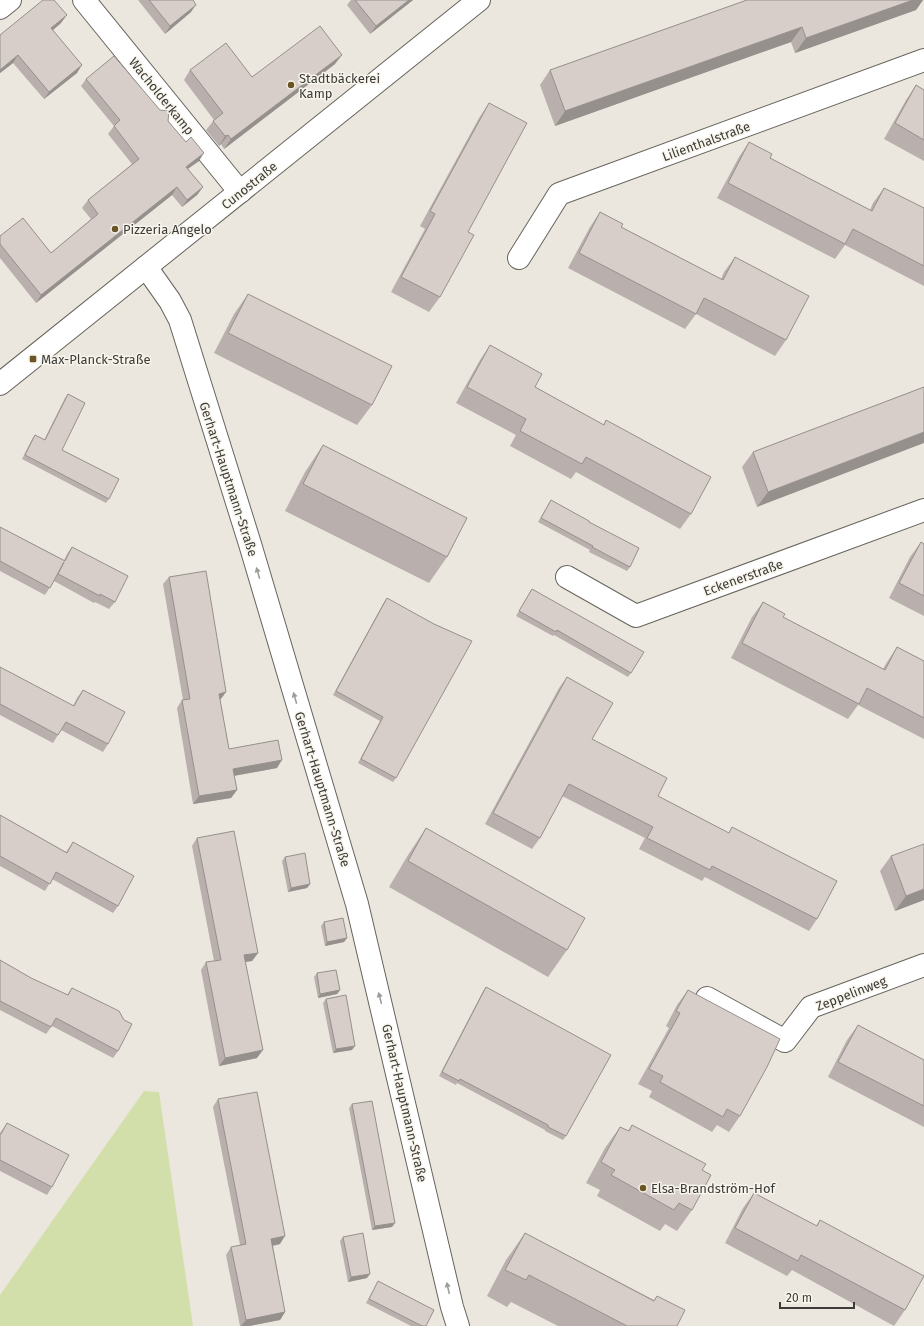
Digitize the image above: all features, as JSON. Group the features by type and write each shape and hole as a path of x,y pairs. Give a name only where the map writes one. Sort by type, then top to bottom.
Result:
{"street":[{"path":"0,8 10,0"},
{"name":"Wacholderkamp","path":"84,0 240,192"},
{"name":"Cunostraße","path":"0,384 479,0"},
{"name":"Lilienthalstraße","path":"519,258 559,194 924,60"},
{"name":"Gerhart-Hauptmann-Straße","path":"146,267 170,301 180,320 250,544 357,904 452,1307 458,1326"},
{"name":"Eckenerstraße","path":"567,577 636,616 924,510"},
{"name":"Zeppelinweg","path":"707,998 785,1041 811,1007 924,965"}],"green space":[{"path":"144,1091 159,1092 193,1326 0,1326 0,1295"}],"building":[{"path":"43,0 54,0 67,15 51,28 82,65 49,92 18,55 0,70 0,35"},
{"path":"149,0 193,0 196,5 170,26"},
{"path":"355,0 409,0 376,26"},
{"path":"747,0 913,0 806,38 802,27 565,111 550,70"},
{"path":"320,26 342,55 231,139 228,135 225,136 213,121 223,113 190,70 226,43 252,77"},
{"path":"114,56 160,110 169,111 168,121 186,142 191,137 204,153 186,167 203,187 187,200 177,187 41,295 0,244 0,236 23,218 51,253 98,214 88,200 139,159 114,126 120,120 86,79"},
{"path":"916,85 924,90 924,140 895,123"},
{"path":"489,103 527,123 468,232 474,235 440,297 401,277 435,214 430,211"},
{"path":"749,142 772,154 770,158 872,211 884,188 924,208 924,266 853,229 845,244 728,183"},
{"path":"600,212 623,224 621,227 723,280 735,257 809,296 786,340 704,298 696,314 579,253"},
{"path":"248,294 392,366 372,405 228,333"},
{"path":"490,345 542,374 535,387 604,425 606,420 711,477 691,514 586,457 582,464 520,431 526,419 467,387"},
{"path":"924,387 924,432 768,492 753,452"},
{"path":"68,394 85,403 62,450 119,479 109,499 25,455 35,435 45,440"},
{"path":"323,445 467,518 447,557 303,484"},
{"path":"551,500 639,548 630,567 541,518"},
{"path":"0,527 65,561 72,547 128,576 115,602 100,594 100,596 58,574 64,562 50,588 0,561"},
{"path":"921,542 924,544 924,596 899,583"},
{"path":"206,571 226,692 219,694 229,749 278,740 282,760 233,769 237,790 199,796 182,700 190,699 169,577"},
{"path":"532,589 644,652 631,673 557,630 556,632 519,611"},
{"path":"387,598 434,624 472,641 396,778 361,759 383,717 336,691"},
{"path":"763,602 785,614 783,617 885,670 897,647 924,661 924,718 867,688 859,704 742,643"},
{"path":"0,667 74,706 83,690 125,712 108,744 66,722 58,735 0,704"},
{"path":"567,677 613,703 592,739 667,778 658,796 729,833 732,827 837,881 817,919 712,866 710,870 647,838 653,827 569,784 540,838 493,813"},
{"path":"0,815 67,853 73,842 134,876 118,906 56,872 50,884 0,856"},
{"path":"426,828 585,918 567,950 408,861"},
{"path":"234,831 258,953 244,955 263,1050 225,1058 206,962 221,960 197,838"},
{"path":"924,844 924,889 906,896 891,856"},
{"path":"305,853 310,884 291,888 285,857"},
{"path":"343,918 347,938 327,942 324,922"},
{"path":"0,960 31,978 68,995 72,988 119,1011 124,1020 132,1024 118,1051 56,1018 51,1027 0,1001"},
{"path":"336,970 340,990 320,994 317,973"},
{"path":"486,987 611,1055 566,1136 460,1079 459,1081 442,1072"},
{"path":"688,990 780,1039 767,1067 740,1116 727,1109 723,1117 660,1082 663,1076 649,1069 680,1013 676,1011"},
{"path":"346,995 355,1046 336,1049 326,999"},
{"path":"858,1025 924,1060 924,1106 838,1062"},
{"path":"257,1092 285,1236 271,1239 285,1312 246,1320 231,1247 246,1244 218,1099"},
{"path":"372,1101 395,1223 375,1226 352,1104"},
{"path":"7,1123 69,1155 52,1187 0,1160 0,1134"},
{"path":"632,1125 706,1164 702,1170 711,1175 692,1210 679,1203 674,1210 611,1175 615,1170 601,1162 620,1127 629,1131"},
{"path":"754,1193 817,1226 820,1220 924,1276 905,1310 801,1255 798,1261 735,1228"},
{"path":"363,1233 370,1274 351,1277 343,1237"},
{"path":"525,1233 654,1301 657,1296 685,1310 677,1326 627,1326 529,1275 526,1280 505,1270"},
{"path":"378,1281 434,1310 426,1326 422,1326 369,1299"}],"place":[{"name":"Stadtbäckerei Kamp","path":"291,85"},
{"name":"Pizzeria Angelo","path":"115,229"},
{"name":"Max-Planck-Straße","path":"33,359"},
{"name":"Elsa-Brandström-Hof","path":"643,1188"}]}
